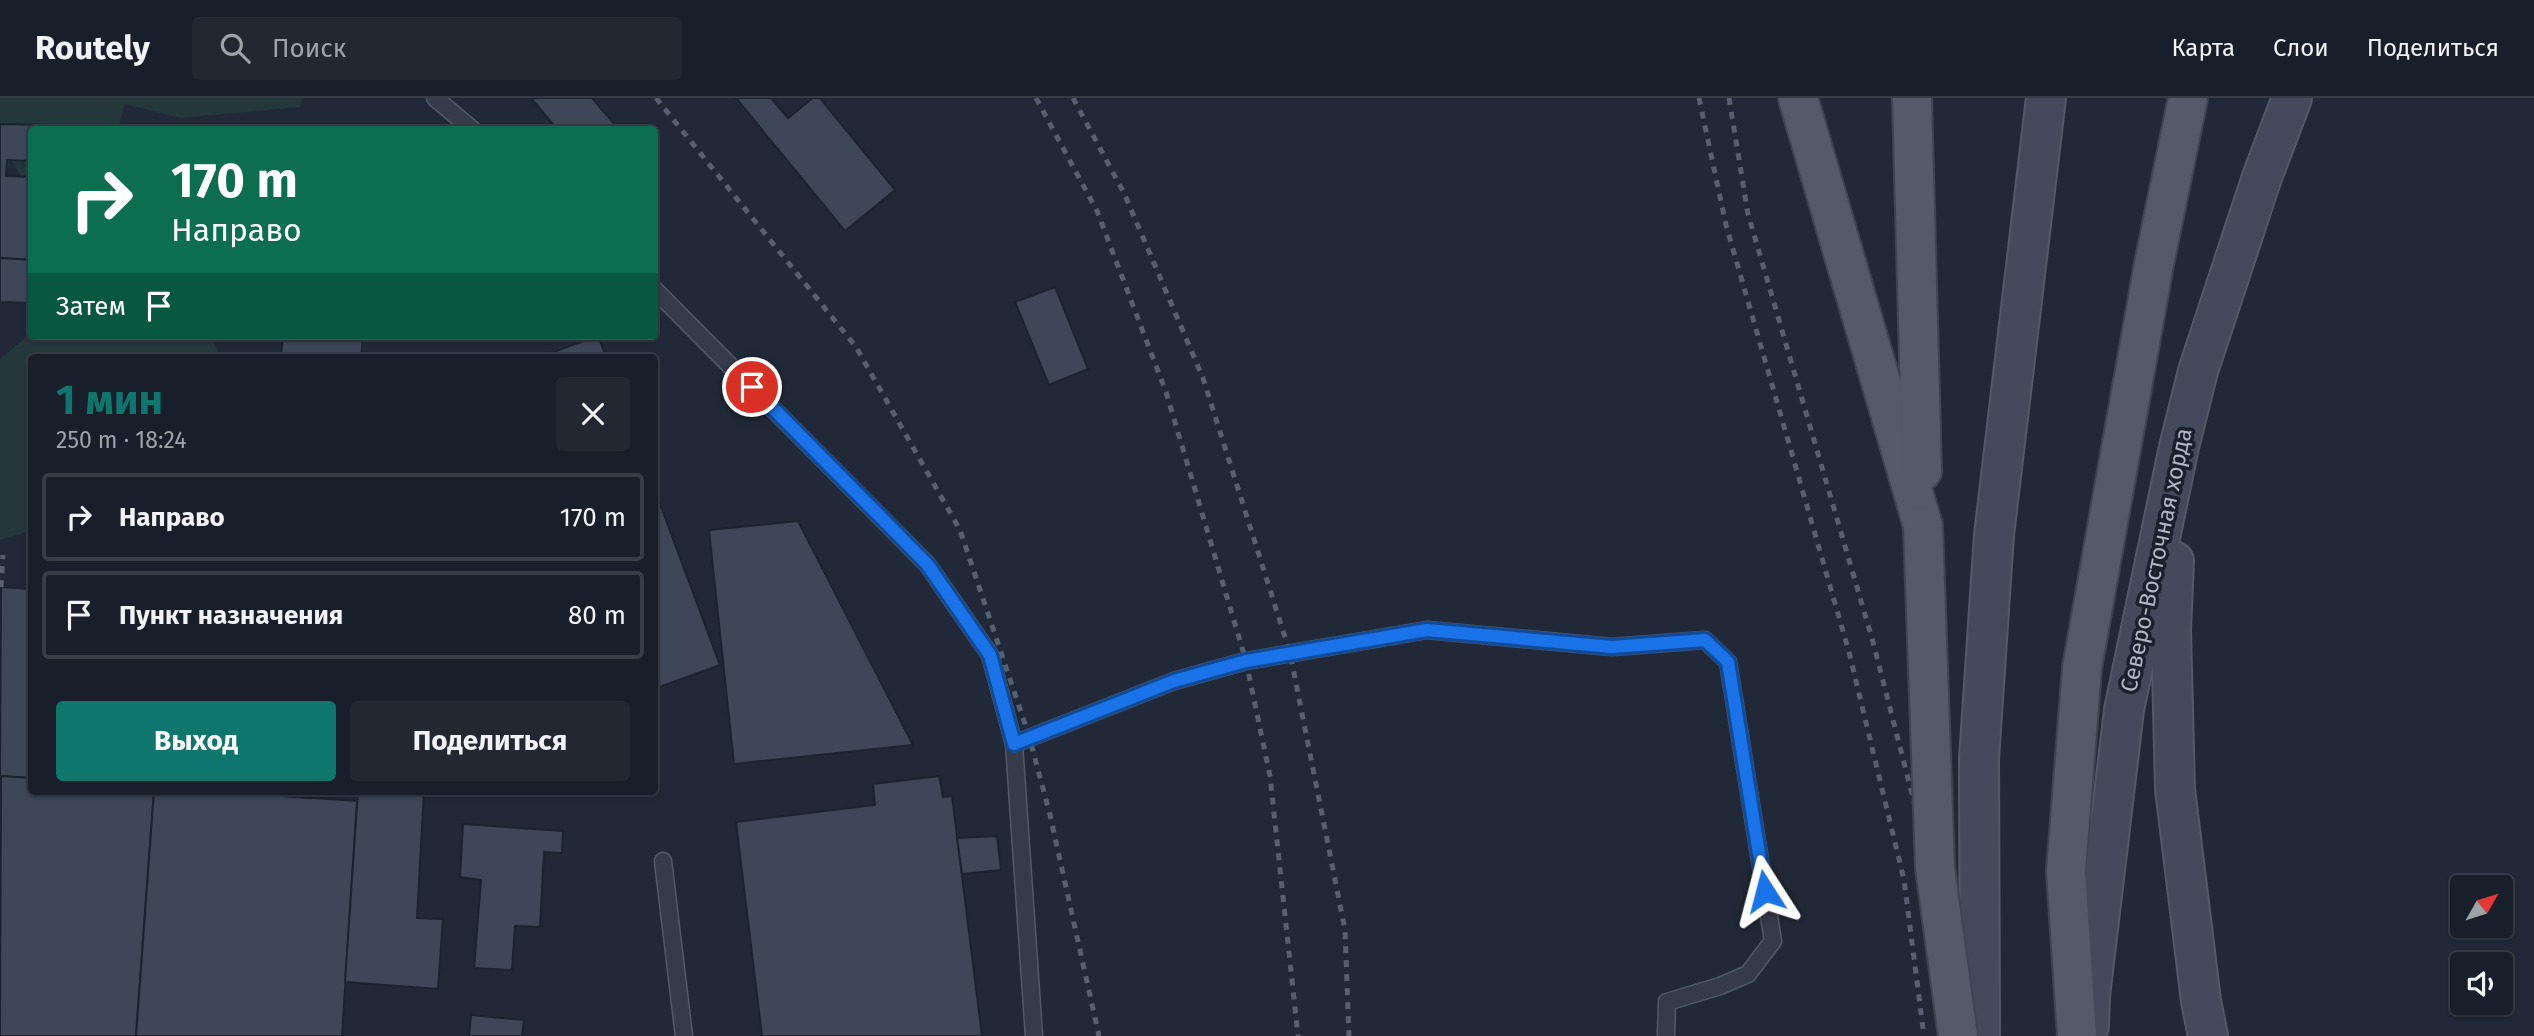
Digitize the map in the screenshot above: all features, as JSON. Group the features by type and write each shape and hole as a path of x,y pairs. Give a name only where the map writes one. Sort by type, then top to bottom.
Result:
{"main road":[{"path":"1798,98 1923,526"},
{"path":"1912,98 1935,869 1958,1036"},
{"path":"1980,1036 1980,733 1994,535 2046,98"},
{"name":"Северо-Восточная хорда","path":"2077,1036 2066,871 2082,668 2154,264 2188,98"},
{"name":"Северо-Восточная хорда","path":"2089,1036 2090,996 2124,710 2179,447 2198,372 2292,98"},
{"path":"2179,447 2171,631 2175,789 2201,1001 2208,1036"}],"lane":[{"path":"435,98 468,126"},
{"path":"658,293 927,564 990,655 1014,744 1034,1036"},
{"path":"1014,744 1186,677 1246,661 1427,630 1612,647 1705,640 1728,662 1773,941 1748,974 1720,986 1667,1002 1666,1036"},
{"path":"663,861 684,1036"}],"green space":[{"path":"0,98 303,98 299,107 180,118 125,104 119,126 28,126 28,185 10,159 0,199"},
{"path":"28,336 28,340 214,340 219,354 28,354 28,529 27,532 0,540 0,359"}],"building":[{"path":"531,98 592,98 615,125 614,126 555,126"},
{"path":"736,98 771,98 788,118 813,98 820,98 895,190 845,231"},
{"path":"0,124 50,125 28,126 28,161 7,160 6,176 28,177 28,260 0,258"},
{"path":"0,258 28,260 28,303 0,302"},
{"path":"1055,287 1088,369 1049,385 1015,302"},
{"path":"283,340 363,340 361,354 281,354"},
{"path":"586,340 600,340 605,354 548,354"},
{"path":"658,499 720,665 658,688"},
{"path":"798,521 913,745 734,764 709,530"},
{"path":"1,587 28,589 28,778 0,776"},
{"path":"1,776 28,778 28,795 154,795 136,1036 0,1036"},
{"path":"939,776 943,797 952,796 982,1036 762,1036 736,822 875,805 873,784"},
{"path":"154,795 271,795 357,801 342,1036 136,1036"},
{"path":"269,795 311,795 311,798"},
{"path":"358,795 424,795 417,918 443,919 438,989 345,982"},
{"path":"463,824 563,831 562,853 544,852 540,927 515,926 512,970 474,968 481,880 460,877"},
{"path":"997,836 1001,870 962,874 957,838"},
{"path":"471,1015 524,1020 522,1036 469,1036"}],"railway":[{"path":"656,98 856,347 960,530 1029,736 1050,815 1099,1036"},
{"path":"1036,98 1097,211 1166,392 1246,661 1270,776 1298,1036"},
{"path":"1073,98 1124,193 1203,378 1290,653 1345,930 1349,1036"},
{"path":"1699,98 1726,225 1849,652 1904,880 1924,1036"},
{"path":"1729,98 1748,214 1873,642 1929,860 1958,1036"},
{"path":"1,587 3,555"}],"route":[{"path":"752,387 927,564 990,655 1014,744 1174,681 1246,661 1427,630 1612,647 1705,640 1728,662 1765,891"}]}
